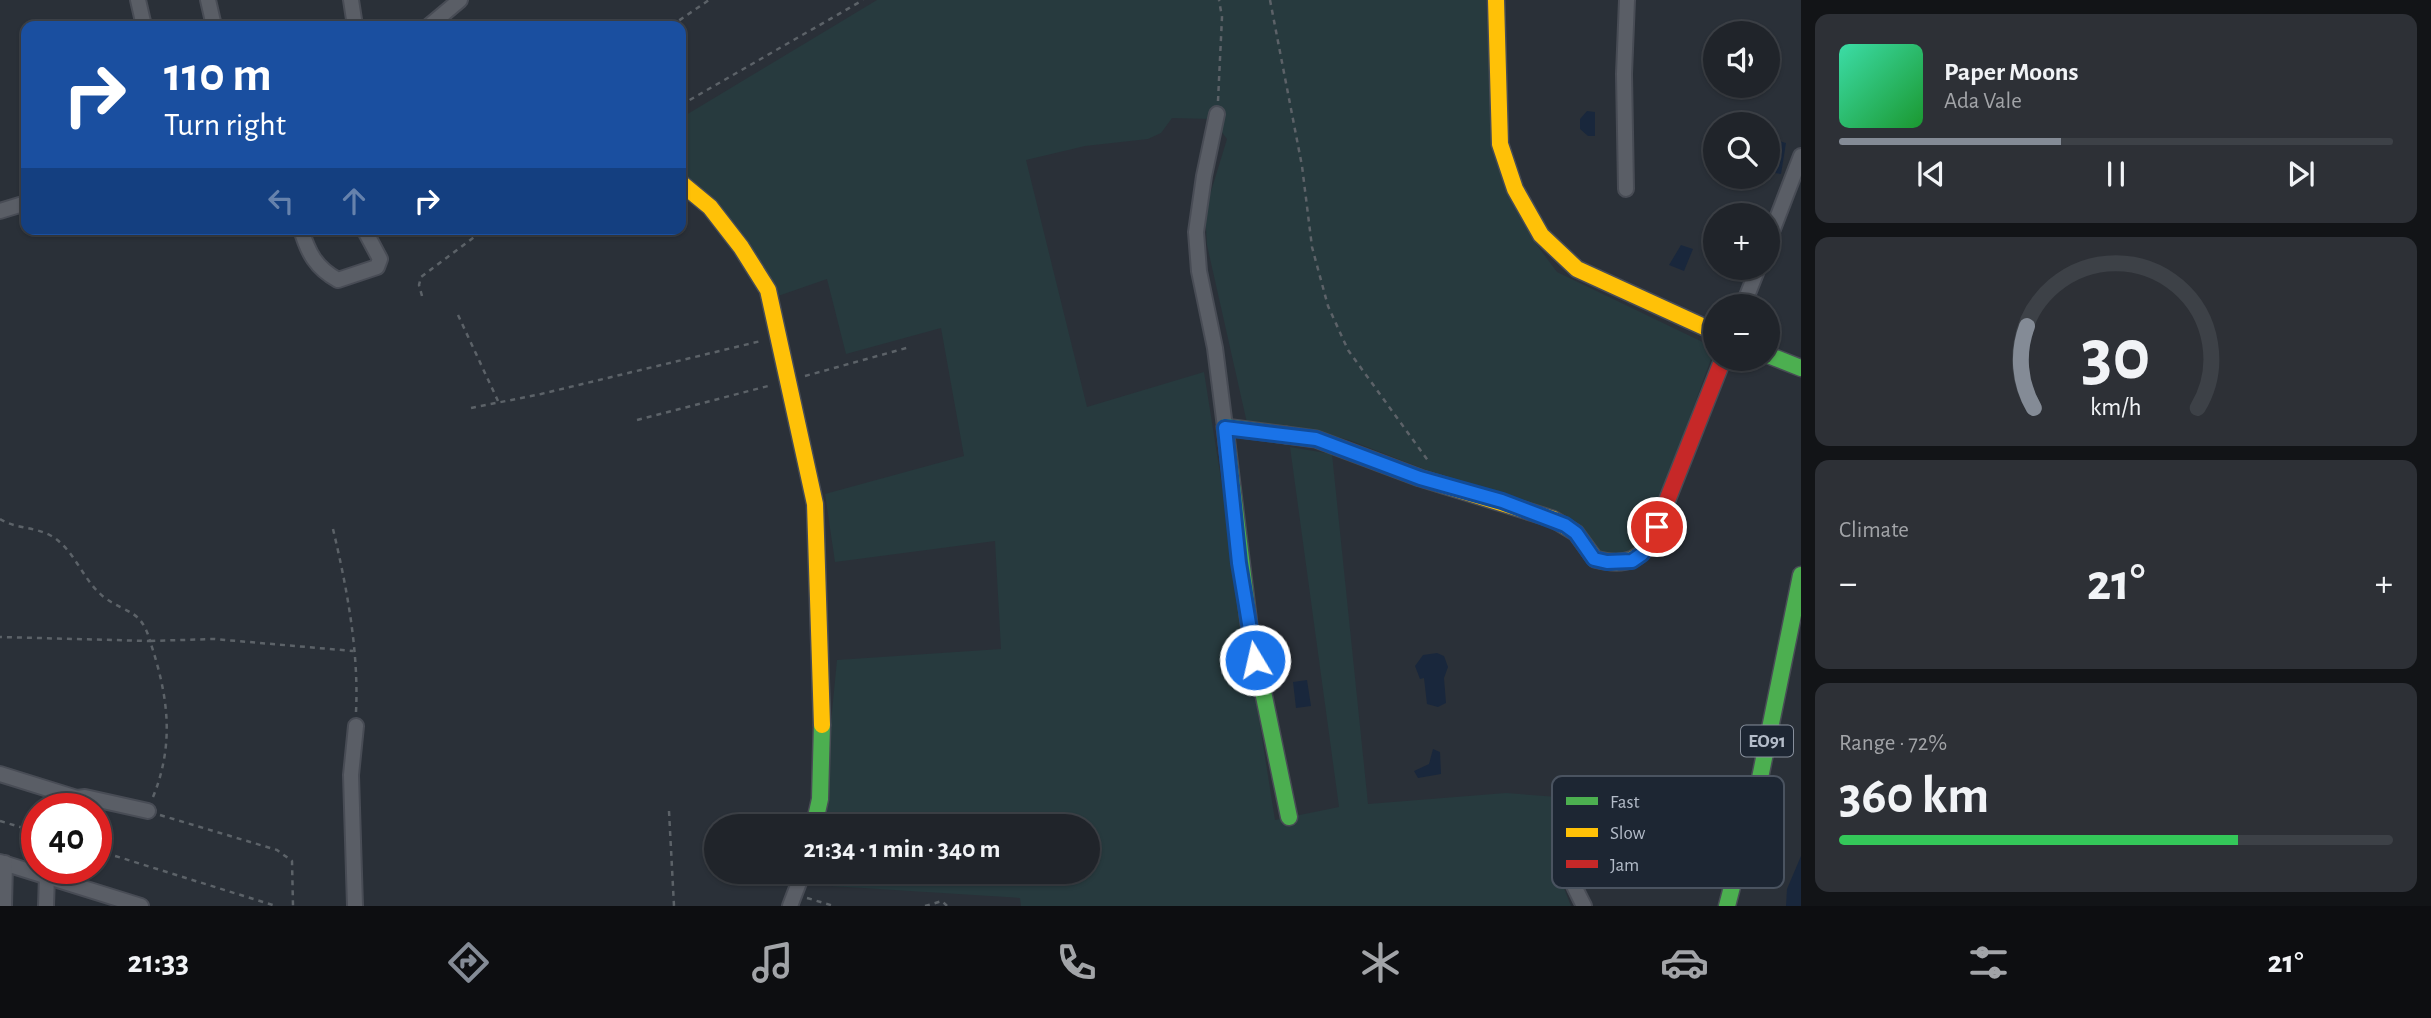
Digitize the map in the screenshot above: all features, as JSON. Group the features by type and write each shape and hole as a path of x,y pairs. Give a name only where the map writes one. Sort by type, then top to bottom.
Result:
{"street":[{"path":"138,0 143,21"},
{"path":"208,0 213,21"},
{"path":"351,0 354,21"},
{"path":"435,21 460,0"},
{"path":"1496,0 1500,144 1515,189 1541,235 1557,253 1577,269 1703,327"},
{"path":"1626,189 1624,74 1627,0"},
{"path":"1217,114 1196,232 1199,271 1215,348 1239,563 1259,686 1289,817"},
{"path":"1780,211 1801,156"},
{"path":"686,187 710,207 741,247 768,290 815,504 823,684 820,799 817,814"},
{"path":"0,211 21,205"},
{"path":"303,235 311,259 325,273 338,280 377,267 380,259 367,235"},
{"path":"1780,360 1801,368"},
{"path":"1225,428 1316,439 1420,478 1502,501 1565,525 1576,533 1594,559 1620,563 1632,561 1649,547 1718,371"},
{"name":"ΕΟ91","path":"1760,776 1801,575"},
{"path":"355,906 352,775 356,726"},
{"path":"0,774 49,793"},
{"path":"112,803 148,811"},
{"path":"4,906 3,863 21,867"},
{"path":"46,906 51,884"},
{"path":"72,884 101,899 141,906"},
{"path":"792,902 799,884"},
{"path":"1576,888 1584,906"},
{"name":"ΕΟ91","path":"1727,906 1732,888"}],"path":[{"path":"678,21 709,0"},
{"path":"686,102 863,0"},
{"path":"1217,114 1222,17 1219,0"},
{"path":"1270,0 1302,166 1312,247 1328,306 1348,350 1429,462"},
{"path":"422,296 419,285 421,277 477,235"},
{"path":"458,315 498,402"},
{"path":"471,408 779,336"},
{"path":"0,519 13,526 40,530 56,538 77,561 87,580 106,599 136,613 150,641 162,676 169,718 161,776 148,811 277,850 292,861 293,906"},
{"path":"333,528 342,568 353,651 357,691 356,726"},
{"path":"0,638 150,641 214,639 353,651"},
{"path":"669,811 674,906"},
{"path":"0,821 21,827"},
{"path":"112,855 276,906"},
{"path":"792,902 813,898 834,906"},
{"path":"925,906 942,901 947,906"}],"green space":[{"path":"877,0 1486,0 1493,149 1534,241 1557,272 1703,342 1703,371 1707,371 1642,549 1609,560 1574,527 1349,440 1308,430 1247,423 1207,245 1205,211 1227,139 1212,119 1172,118 1161,133 1148,139 1085,146 1026,160 1087,407 1204,372 1275,820 1339,807 1290,447 1332,454 1368,804 1506,793 1552,797 1552,888 1564,888 1571,906 1021,906 1020,898 815,885 1100,884 1100,814 822,814 837,660 1001,649 995,541 835,562 825,494 964,456 941,328 846,354 827,279 778,296 725,212 712,197 686,177 686,115"}],"water":[{"path":"1587,111 1595,112 1595,136 1588,136 1580,129 1580,119"},
{"path":"1780,141 1786,143 1780,174"},
{"path":"1681,245 1693,249 1684,271 1669,265"},
{"path":"1437,653 1444,656 1448,667 1444,678 1446,703 1438,707 1427,704 1424,678 1420,679 1415,666 1423,655"},
{"path":"1307,680 1311,706 1296,708 1293,682"},
{"path":"1433,749 1440,752 1441,774 1418,778 1414,771 1429,764"},
{"path":"1801,856 1801,906 1786,906 1787,889"}],"traffic: fast":[{"path":"1780,360 1801,368"},
{"path":"1286,435 1225,427 1249,624 1289,817"},
{"path":"1760,776 1801,575"},
{"path":"817,814 820,799 822,725"},
{"path":"1727,906 1732,888"}],"traffic: slow":[{"path":"1496,0 1500,144 1515,189 1541,235 1577,269 1703,327"},
{"path":"686,187 710,207 741,247 768,290 815,504 822,725"},
{"path":"1286,435 1316,439 1420,478 1553,519 1576,533 1595,559 1615,562 1632,559 1645,549 1655,531"}],"traffic: jam":[{"path":"1655,531 1718,371"}],"route":[{"path":"1255,660 1239,563 1225,428 1316,439 1420,478 1502,501 1565,525 1576,533 1594,559 1607,562 1632,561 1649,547 1657,527"}]}
